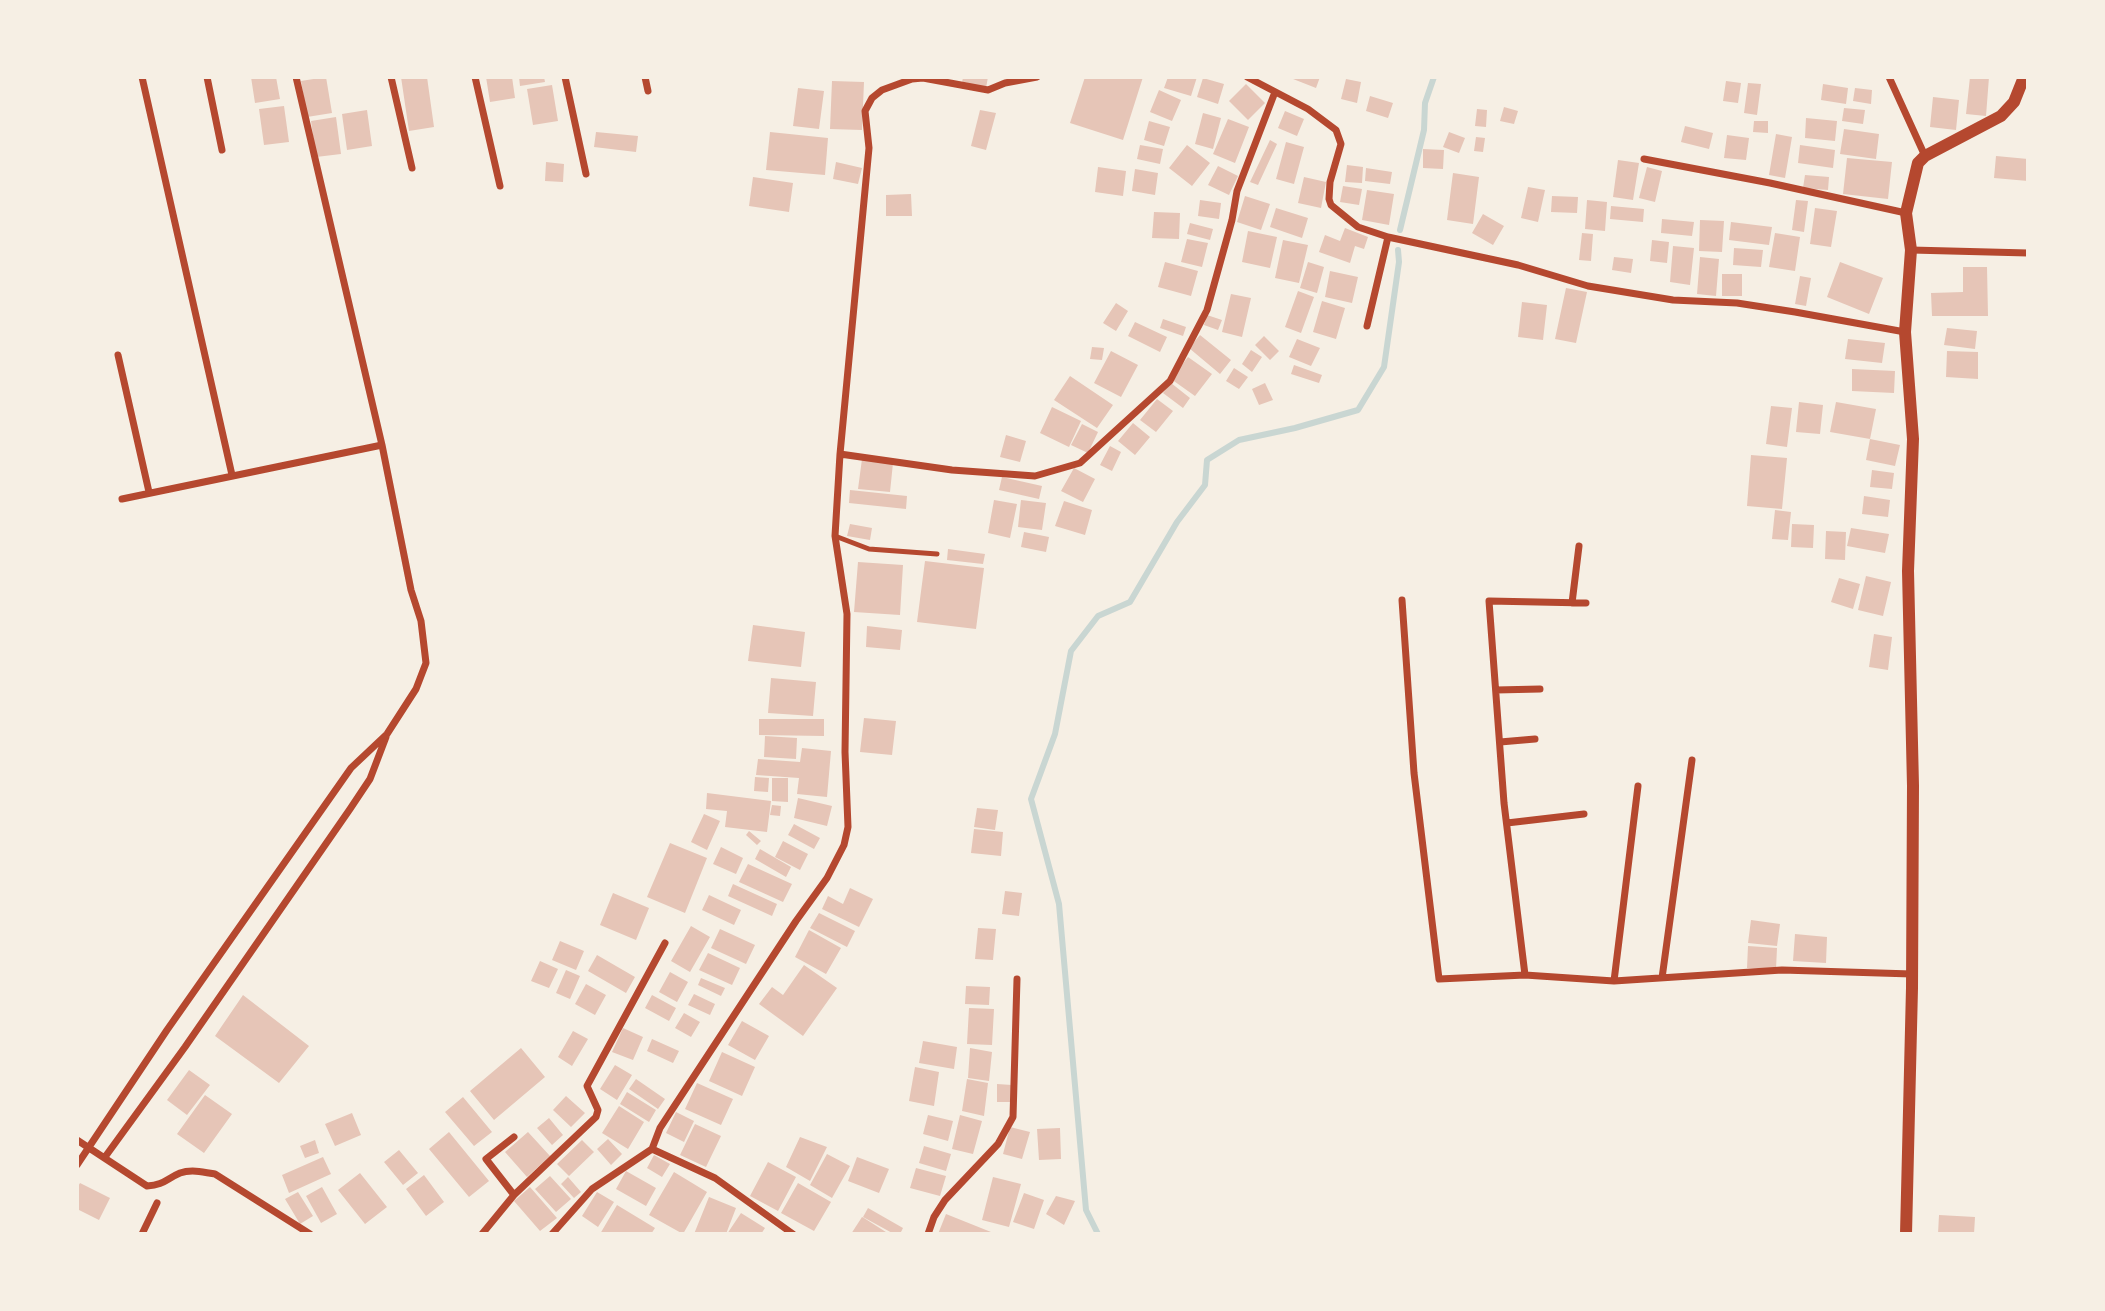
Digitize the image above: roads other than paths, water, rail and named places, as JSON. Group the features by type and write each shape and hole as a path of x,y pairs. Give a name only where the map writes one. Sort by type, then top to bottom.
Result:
{"street":[{"path":"142,77 232,475"},
{"path":"207,77 222,150"},
{"path":"105,1157 185,1047 370,779 387,734 416,689 426,663 421,621 411,590 382,445 296,77"},
{"path":"391,77 412,168"},
{"path":"475,77 500,186"},
{"path":"565,77 586,174"},
{"path":"645,77 648,91"},
{"path":"552,1234 592,1189 652,1149 660,1128 827,878 844,845 848,827 845,752 846,614 835,537 840,454 869,148 865,111 872,98 883,90 912,79 933,79 988,90 1005,83 1037,77"},
{"path":"1247,77 1327,121 1340,136 1341,144 1330,182 1331,205 1358,227 1388,237 1518,265 1588,286 1673,300 1737,303 1905,332"},
{"path":"1889,77 1925,156"},
{"path":"1906,1234 1913,786 1908,571 1913,439 1905,332 1911,250 1906,214 1918,163 1925,156 2001,116 2014,102 2024,77"},
{"path":"840,454 952,470 1035,477 1080,463 1170,381 1195,334 1207,310 1237,191 1275,92"},
{"path":"1644,159 1745,178 1906,214"},
{"path":"1367,326 1388,237"},
{"path":"1911,250 2028,253"},
{"path":"118,355 149,492"},
{"path":"122,499 382,445"},
{"path":"1572,603 1578,546"},
{"path":"1402,600 1414,773 1439,979 1525,975 1614,981 1782,970 1912,974"},
{"path":"1525,975 1507,823 1489,601 1586,603"},
{"path":"1496,690 1541,689"},
{"path":"77,1165 167,1030 351,768 387,734"},
{"path":"1500,742 1535,739"},
{"path":"1662,978 1692,760"},
{"path":"1614,981 1638,786"},
{"path":"1507,823 1584,814"},
{"path":"482,1234 514,1195 596,1117 598,1110 587,1086 665,943"},
{"path":"928,1234 934,1217 945,1200 998,1144 1013,1117 1017,979"},
{"path":"514,1138 486,1159 514,1195"},
{"path":"77,1140 147,1186 160,1185 181,1173 197,1171 215,1174 310,1234"},
{"path":"652,1149 715,1178 793,1234"},
{"path":"142,1234 157,1203"}],"lane":[{"path":"835,537 869,549 937,554"}],"waterway":[{"path":"1400,230 1424,130 1425,103 1434,77"},
{"path":"1098,1234 1086,1210 1059,904 1031,799 1055,734 1071,651 1098,616 1130,602 1177,522 1205,485 1207,460 1239,440 1358,410 1384,367 1399,262 1398,250"}]}
